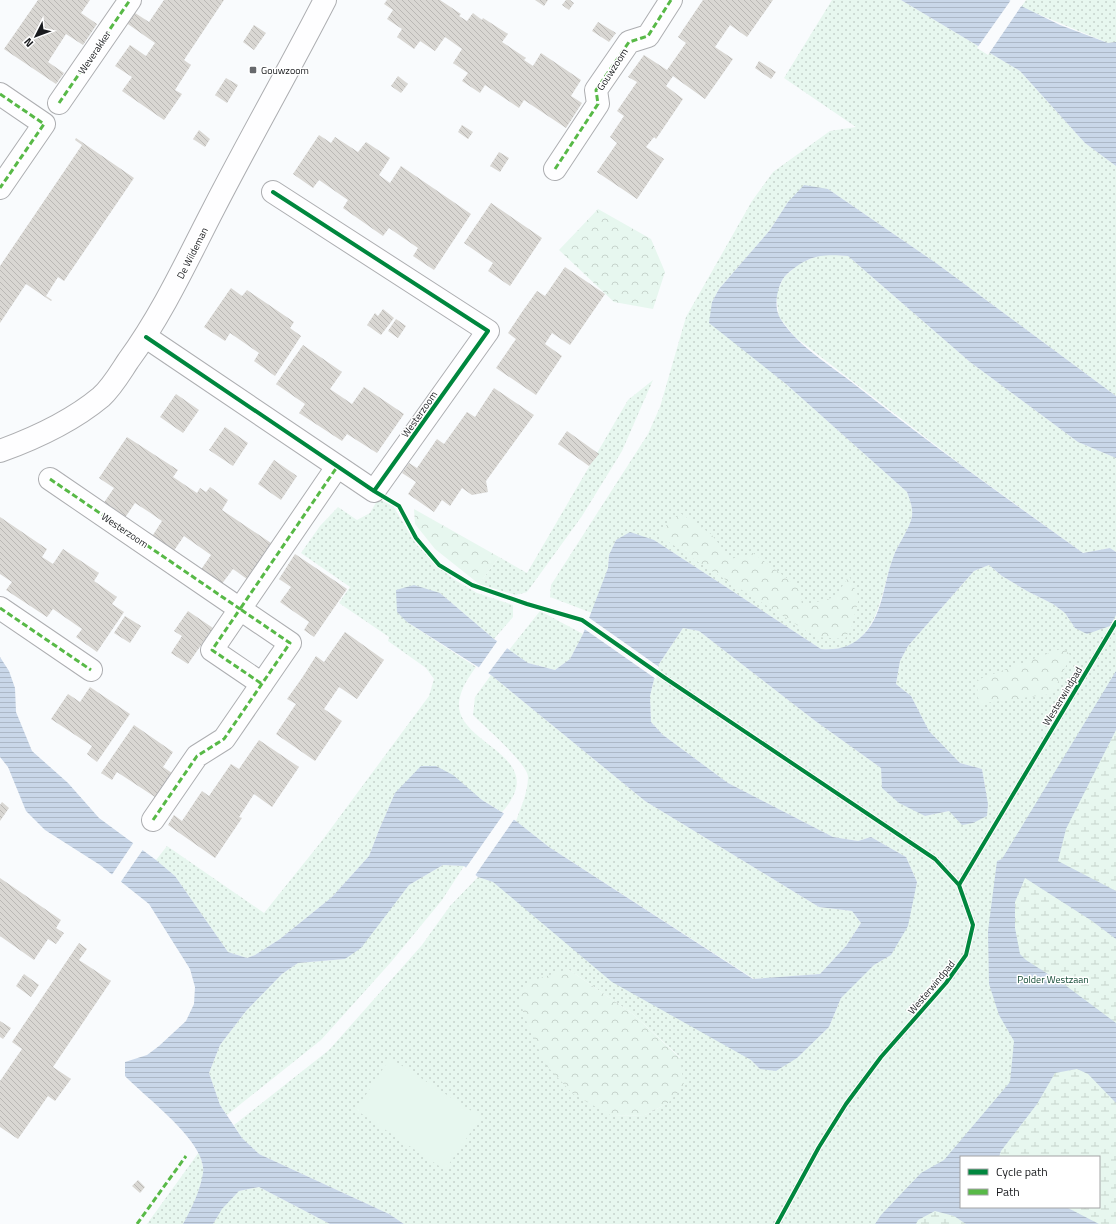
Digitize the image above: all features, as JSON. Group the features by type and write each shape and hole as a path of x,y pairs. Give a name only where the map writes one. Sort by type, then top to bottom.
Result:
{"street":[{"name":"Weverakker","path":"59,103 130,0"},
{"name":"De Wildeman","path":"0,451 30,440 73,418 102,396 146,337 173,289 215,206 325,0"},
{"name":"Gouwzoom","path":"555,169 598,104 596,90 629,42 648,36 671,0"},
{"path":"0,94 44,124 0,188"},
{"name":"Westerzoom","path":"146,337 374,491 488,331 273,192"},
{"path":"262,684 212,650 337,467"},
{"name":"Westerzoom","path":"50,479 290,643 224,739 197,756 154,820"},
{"path":"0,608 91,670"}],"green space":[{"path":"832,0 901,0 1020,71 1085,143 1116,166 1116,396 936,263 828,189 788,202 770,230 719,289 712,302 741,347 786,384 907,492 912,510 911,521 895,553 889,569 880,604 870,626 863,635 847,647 838,649 821,649 654,540 616,540 609,555 608,568 592,613 550,597 551,585 648,434 660,407 686,317 752,201 773,172 830,131 856,127 784,78"},
{"path":"1026,0 1116,0 1116,42 1108,43 1021,7"},
{"path":"598,209 651,239 665,272 653,309 614,302 559,250"},
{"path":"823,254 848,256 970,362 1078,442 1116,458 1116,552 1110,548 1083,553 964,467 795,337 779,317 776,294 784,277 800,263"},
{"path":"653,380 622,451 582,516 527,592 516,595 479,584 499,557 527,573 628,400"},
{"path":"378,499 393,506 416,544 435,564 455,580 477,593 513,605 513,617 494,639 440,593 407,622 476,667 465,683 461,692 459,702 462,717 471,730 510,764 516,777 515,793 502,812 482,800 395,793 369,856 332,897 280,939 255,955 247,958 228,952 175,876 156,860 167,846 264,913 321,842 429,696 434,679 426,668 388,641 389,637 339,603 350,587 301,553 320,526 338,507 357,520 370,513"},
{"path":"414,509 499,557 479,584 435,549 415,524"},
{"path":"680,513 711,534 731,559 753,553 800,588 802,606 835,597 849,576 859,598 852,625 845,639 816,637 707,568 657,534"},
{"name":"Polder Westzaan","path":"989,565 1002,576 1053,604 1065,613 1075,628 1109,626 1116,615 1116,1224 404,1224 389,1214 259,1154 242,1138 234,1125 329,1050 422,945 450,906 478,877 493,882 751,1060 760,1069 797,1058 829,1027 841,998 853,984 874,965 891,955 917,882 906,857 871,837 858,841 833,837 728,783 663,735 651,722 650,696 657,667 683,628 699,631 814,720 881,768 882,788 925,816 949,811 987,816 988,804 982,769 960,763 929,731 911,696 896,684 900,661 908,646 974,571","holes":["568,969 633,1014 680,1057 668,1103 645,1115 612,1116"]},
{"path":"540,611 583,634 570,659 555,670 528,663 509,650"},
{"path":"1063,648 1071,656 1052,694 978,704 977,680"},
{"path":"491,675 645,801 819,907 852,911 861,923 846,946 820,974 754,979 549,847 516,821 527,788 528,777 526,771 521,763 473,715 475,697"},
{"path":"1116,730 1116,891 1058,862 1066,829"},
{"path":"443,865 464,866 442,900 391,962 321,1040 227,1115 220,1105 209,1073 220,1045 246,1011 282,974 298,963 345,959 386,914 409,885"},
{"path":"1025,878 1092,921 1116,939 1116,1023 1065,985 1026,960 1020,954 1015,928 1015,902"},
{"path":"568,969 633,1014 680,1058 684,1086 668,1103 645,1115 612,1116 573,1094 545,1064 525,1018 518,994 531,981"},
{"path":"390,1058 481,1117 445,1170 356,1110"},
{"path":"1077,1069 1088,1074 1116,1103 1116,1224 1099,1224 1068,1208 1100,1208 1100,1156 999,1156 1001,1151 1037,1104 1055,1073"},
{"path":"199,1152 204,1172 196,1199 184,1224 147,1224"},
{"path":"259,1187 330,1224 213,1224 221,1209 239,1191"},
{"path":"935,1211 954,1216 966,1224 916,1224 918,1220"}],"water":[{"path":"901,0 1009,0 1060,25 1108,43 1116,42 1116,166 1085,143 1020,71"},
{"path":"804,185 828,189 936,263 1116,396 1116,458 1078,442 970,362 848,256 830,255 809,259 787,274 781,283 777,295 777,308 780,318 795,337 814,354 882,406 996,491 1083,553 1110,548 1116,552 1116,615 1110,626 1087,634 1075,628 1065,613 1053,604 1002,576 989,565 974,571 908,646 900,661 896,684 911,696 929,731 960,763 982,769 988,804 987,816 973,823 962,825 949,811 925,816 899,803 882,788 881,768 814,720 699,631 683,628 657,667 650,696 651,722 663,735 728,783 833,837 858,841 871,837 906,857 917,882 908,926 891,955 874,965 841,998 829,1027 797,1058 776,1071 760,1069 751,1060 612,982 493,882 478,877 464,866 443,865 409,885 361,948 345,959 298,963 282,974 246,1011 220,1045 209,1073 220,1105 242,1138 259,1154 389,1214 404,1224 330,1224 259,1187 239,1191 222,1209 213,1224 183,1224 198,1193 203,1173 202,1161 196,1148 186,1135 160,1108 125,1076 125,1062 147,1055 186,1021 194,1004 195,987 190,969 149,904 100,865 45,830 26,811 8,767 0,757 0,657 9,671 15,688 16,712 32,751 68,783 99,818 175,876 228,952 247,958 255,955 280,939 332,897 369,856 395,793 421,766 436,766 453,775 482,800 516,821 549,847 753,979 820,974 846,946 861,923 852,911 819,907 645,801 491,675 407,622 397,612 396,590 414,585 440,593 494,639 528,663 555,670 570,659 583,634 608,568 609,555 616,540 630,532 654,540 821,649 845,647 860,638 871,625 876,616 893,558 911,521 912,510 907,492 786,384 709,323 712,302 719,289 770,230 788,202"},
{"path":"1116,671 1116,730 1066,829 1058,861 1116,891 1116,939 1092,921 1025,878 1015,902 1015,928 1020,954 1026,960 1065,985 1116,1023 1116,1103 1088,1074 1077,1069 1055,1073 1037,1104 1001,1151 999,1156 960,1156 960,1208 1068,1208 1099,1224 966,1224 954,1216 935,1211 918,1220 916,1224 875,1224 881,1215 921,1173 944,1160 1010,1082 1014,1041 999,1015 989,984 988,931 997,861 1002,859"}],"pier":[{"path":"1011,0 1022,5 988,55 977,48"},
{"path":"588,617 659,667 656,679 583,628"},
{"path":"498,640 508,647 487,675 477,670"},
{"path":"505,812 515,818 474,877 465,869"},
{"path":"134,842 144,848 120,883 111,876"}],"building":[{"path":"38,0 90,0 81,13 97,24 83,45 66,34 48,62 64,73 56,84 4,49"},
{"path":"164,0 224,0 184,60 191,65 175,90 182,94 164,120 122,91 132,77 115,66 130,45 146,56 155,43 125,22 132,11 149,22"},
{"path":"387,0 440,0 461,14 459,16 467,21 473,13 482,20 483,18 508,34 502,42 526,58 524,60 533,66 541,53 581,80 571,96 582,103 566,128 524,100 519,108 485,85 480,93 462,81 468,73 453,63 462,49 445,37 435,51 420,41 414,49 397,37 402,29 387,19 393,10 384,4"},
{"path":"535,0 548,0 544,6"},
{"path":"566,0 570,0 574,3 569,10 562,5"},
{"path":"703,0 773,0 747,37 730,25 715,47 733,59 705,99 673,76 666,86 683,99 656,139 654,137 646,147 664,159 637,199 597,172 617,143 610,137 624,116 617,111 637,82 628,77 644,55 667,70 686,43 678,37"},
{"path":"598,22 616,33 609,42 592,31"},
{"path":"254,25 266,33 254,50 243,42"},
{"path":"759,61 776,72 771,79 755,68"},
{"path":"398,76 408,84 401,93 391,86"},
{"path":"226,78 238,85 227,103 215,95"},
{"path":"462,125 473,132 468,139 458,132"},
{"path":"199,130 210,139 205,147 193,139"},
{"path":"319,135 331,143 335,137 358,152 366,142 390,158 379,175 390,183 401,166 471,214 434,270 413,256 418,248 389,228 383,236 343,208 348,200 319,180 313,188 293,174"},
{"path":"76,138 134,178 64,281 58,277 46,296 52,300 51,301 26,284 0,323 0,266 82,145 75,140"},
{"path":"499,152 509,158 500,172 490,166"},
{"path":"491,203 542,238 510,286 488,271 493,263 464,243"},
{"path":"565,267 605,294 570,345 552,333 545,344 562,356 536,395 496,368 516,339 508,333 522,312 537,291 545,296"},
{"path":"231,288 242,296 247,290 294,322 290,328 301,336 275,376 254,361 259,353 230,333 225,341 204,327"},
{"path":"383,309 394,318 381,335 367,325 375,313 378,316"},
{"path":"396,319 406,326 398,338 388,331"},
{"path":"303,345 342,372 330,389 352,404 364,387 404,414 377,453 347,434 342,441 299,413 305,404 276,384"},
{"path":"494,388 534,415 486,481 488,492 472,495 462,488 450,506 442,500 434,512 408,494 416,482 402,473 409,463 417,468 437,439 444,444 467,412 475,417"},
{"path":"176,394 199,410 183,433 160,417"},
{"path":"225,427 248,443 233,466 209,450"},
{"path":"567,431 599,454 589,466 558,444"},
{"path":"127,437 178,470 173,477 197,493 200,488 206,492 210,487 228,500 222,510 271,543 247,579 233,569 221,585 200,571 211,555 184,536 173,552 151,538 162,521 149,512 135,503 124,519 103,504 114,488 99,478"},
{"path":"274,460 297,476 281,500 258,484"},
{"path":"0,517 47,549 42,557 53,564 63,549 99,573 94,581 117,597 112,604 124,612 97,652 76,637 82,629 53,609 47,617 6,590 12,582 0,574"},
{"path":"295,554 347,589 314,637 304,630 309,622 280,602 291,587 279,579"},
{"path":"188,611 213,628 188,664 171,653 182,636 174,631"},
{"path":"125,616 141,626 130,643 114,633"},
{"path":"345,632 384,660 357,699 339,687 324,709 342,721 315,761 276,734 296,704 287,699 316,656 324,662"},
{"path":"90,687 130,714 97,762 87,754 92,746 51,719 68,694 80,702"},
{"path":"134,725 173,752 163,767 175,775 158,799 117,772 112,780 101,773"},
{"path":"259,740 299,767 272,807 254,794 239,817 242,818 215,858 168,825 174,815 182,821 202,791 209,796 231,764 239,769"},
{"path":"2,802 9,808 0,821 0,805"},
{"path":"0,878 61,920 56,928 64,933 56,944 48,939 34,960 0,936"},
{"path":"79,943 87,949 79,960 111,981 53,1067 71,1079 55,1101 48,1096 18,1139 0,1127 0,1081 22,1049 12,1042"},
{"path":"24,974 39,985 31,997 16,986"},
{"path":"0,1021 11,1028 3,1039 0,1037"},
{"path":"138,1180 145,1187 140,1193 132,1186"}],"marked path":[{"path":"59,103 130,0"},
{"path":"555,169 598,104 596,90 629,42 648,36 671,0"},
{"path":"0,94 44,124 0,188"},
{"path":"153,820 197,756 224,739 290,643 240,609 337,467"},
{"path":"50,479 240,609 212,650 262,684"},
{"path":"0,608 91,670"},
{"path":"137,1224 186,1156"}],"cycle path":[{"path":"146,337 374,491 488,331 273,192"},
{"path":"374,491 399,506 416,538 439,565 472,585 527,604 582,620 665,678 935,859 959,885"},
{"name":"Westerwindpad","path":"777,1224 819,1147 846,1104 881,1057 946,983 966,955 973,925 959,885 1116,622"}],"place":[{"name":"Gouwzoom","path":"253,70"}]}
